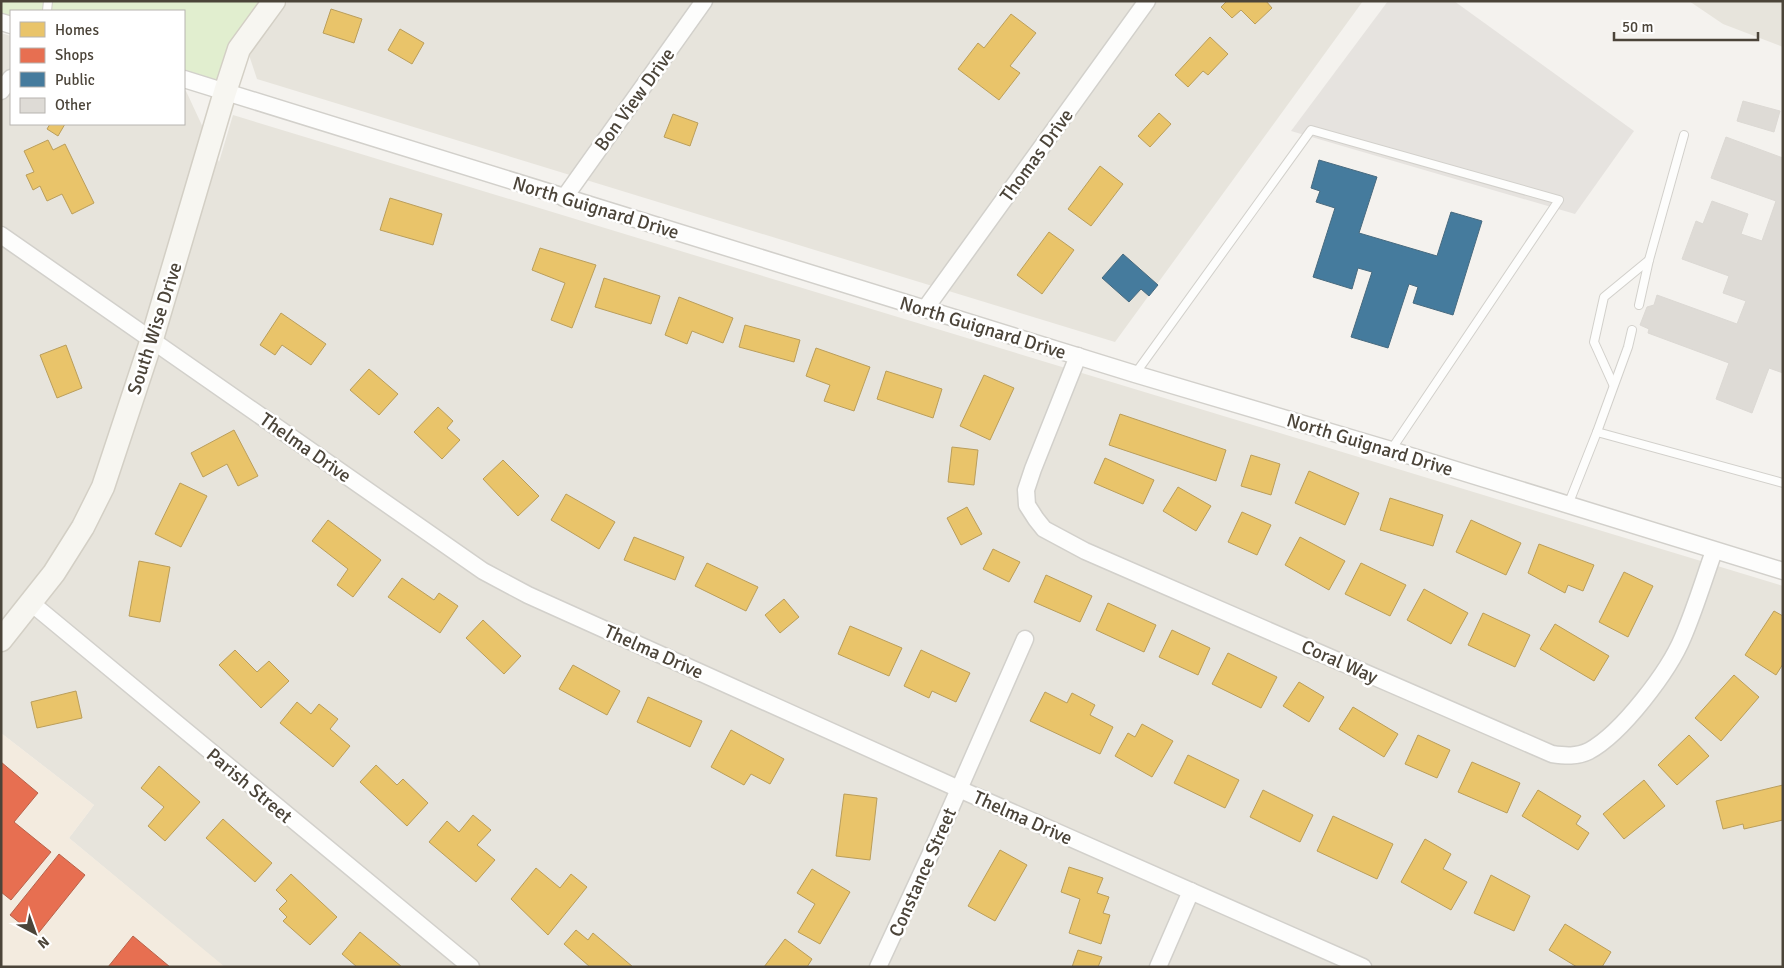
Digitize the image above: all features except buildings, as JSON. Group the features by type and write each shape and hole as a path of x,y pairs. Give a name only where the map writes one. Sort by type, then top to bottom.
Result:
{"main road":[{"name":"South Wise Drive","path":"1,640 54,573 78,535 102,487 152,339 239,49 274,1"}],"street":[{"name":"Bon View Drive","path":"564,198 704,1"},
{"name":"Thomas Drive","path":"925,309 1147,1"},
{"path":"1,91 10,79"},
{"name":"North Guignard Drive","path":"185,79 1134,374 1391,450 1783,571"},
{"name":"Thelma Drive","path":"1,235 483,571 537,599 959,789 1363,967"},
{"name":"Coral Way","path":"1078,356 1026,490 1027,505 1044,529 1084,551 1552,754 1569,757 1588,752 1613,733 1649,692 1683,638 1714,551"},
{"name":"Parish Street","path":"30,602 471,967"},
{"name":"Constance Street","path":"878,967 930,855 1025,639"},
{"path":"1158,967 1191,891"}],"lane":[{"path":"1134,374 1311,130 1558,200 1391,450"},
{"path":"1639,304 1649,260 1684,134"},
{"path":"1613,384 1594,342 1604,298 1649,260"},
{"path":"1568,505 1597,432 1628,347 1632,330"},
{"path":"1597,432 1783,483"}],"shaded area":[{"path":"288,1 1363,1 1115,342 257,79 249,55"},
{"path":"1388,1 1454,1 1634,131 1575,214 1291,131"},
{"path":"1689,1 1783,1 1783,47 1723,24"},
{"path":"1,33 10,36 10,125 185,125 185,90 219,162 233,115 1783,586 1783,967 224,967 69,838 94,805 1,733"},
{"path":"1,733 94,805 69,838 225,967 1,967"}],"green space":[{"path":"1,1 274,1 225,92 185,79 185,10 10,10 10,26 1,22"}]}
